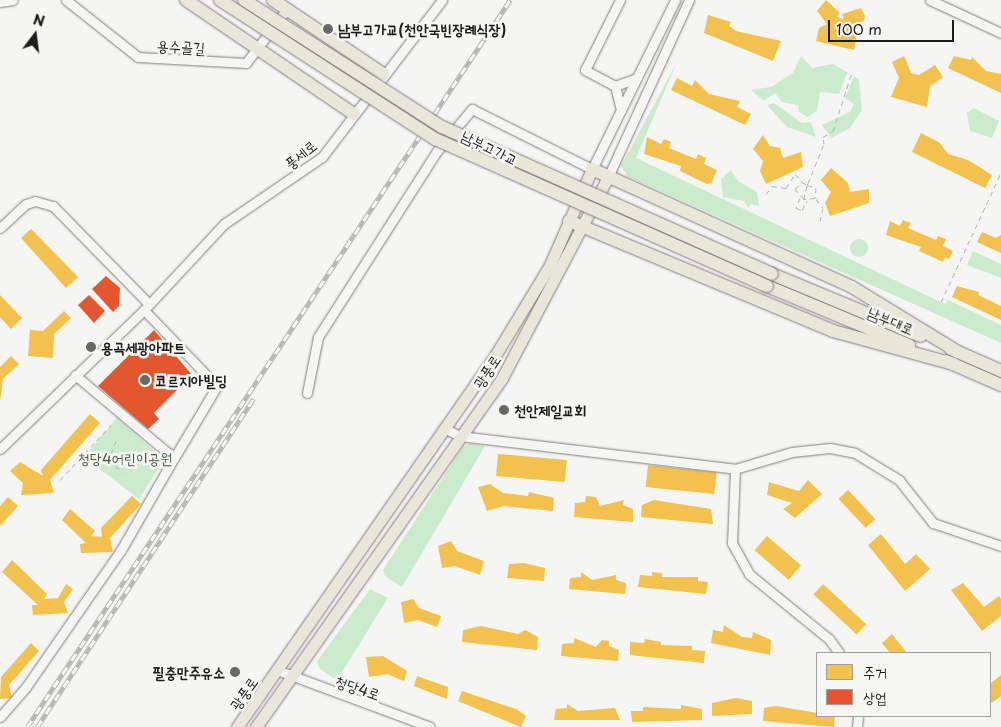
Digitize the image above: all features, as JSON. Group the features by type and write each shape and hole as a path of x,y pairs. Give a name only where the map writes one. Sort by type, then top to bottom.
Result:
{"highway":[{"path":"186,0 354,114"},
{"name":"남부고가교","path":"220,0 435,139 769,280"},
{"name":"남부고가교","path":"244,0 442,127 769,280"},
{"path":"273,0 383,74"},
{"path":"592,169 852,287 956,358"},
{"path":"569,221 833,331 956,358"},
{"name":"남부대로","path":"769,280 982,369 1001,371"},
{"path":"982,369 1001,367"},
{"path":"982,369 1001,390"},
{"name":"남부대로","path":"982,369 1001,385"}],"main road":[{"name":"광풍로","path":"237,727 446,428 549,267 592,169"},
{"name":"광풍로","path":"256,727 502,378 608,177"}],"street":[{"path":"0,2 13,0"},
{"name":"용수골길","path":"66,0 138,57 246,64 287,9"},
{"name":"풍세로","path":"0,449 146,307 224,224 322,157 383,74 442,0"},
{"path":"620,0 585,70 615,86 637,78"},
{"name":"광풍로","path":"592,169 675,0"},
{"name":"광풍로","path":"608,177 689,0"},
{"path":"930,0 1001,33"},
{"path":"615,86 621,113"},
{"path":"307,393 318,337 437,151 472,109 592,169"},
{"path":"0,228 26,204 35,200 53,206 217,386 121,550 26,687 0,717"},
{"path":"75,375 174,458"},
{"path":"446,428 460,436 735,470 792,452 830,448 855,453 900,480 932,523 1001,546"},
{"path":"735,470 732,542 749,574 829,639 838,652"},
{"name":"청당4로","path":"277,670 289,678 430,727"}],"path":[{"path":"804,199 823,137 837,123 845,103 842,99 852,72"},
{"path":"941,302 1001,172"},
{"path":"789,185 795,174 802,182 818,190 815,198 807,201 802,210 796,208 801,198"},
{"path":"795,189 802,182"},
{"path":"766,194 772,186 789,185 795,189 801,198 807,201"},
{"path":"815,198 823,208 820,222"},
{"path":"60,480 111,425"},
{"path":"116,441 108,456 111,465 124,472"},
{"path":"86,452 108,456"},
{"path":"147,465 163,469"}],"green space":[{"path":"801,56 812,68 833,64 852,75 847,73 839,94 820,92 817,111 807,117 799,112 798,105 782,102 775,93 764,101 751,90 771,87 793,73"},
{"path":"677,62 636,158 945,304 948,300 1001,325 1001,343 627,176 621,166"},
{"path":"854,76 859,80 862,110 850,128 831,138 822,125 850,112 854,104 845,98"},
{"path":"774,103 802,123 811,122 816,137 787,127 767,105"},
{"path":"974,108 999,121 992,138 970,131 967,113"},
{"path":"731,170 738,181 757,192 759,206 751,204 748,208 744,201 723,197 721,179"},
{"path":"859,239 865,242 868,248 865,254 859,257 853,254 850,248 853,242"},
{"path":"973,251 1001,264 1001,278 967,265"},
{"name":"청당4어린이공원","path":"117,418 158,454 160,466 139,499 84,457"},
{"path":"470,443 485,446 402,587 385,576 383,570 463,447"},
{"path":"370,589 388,598 337,680 320,669 317,661"}],"building: 주거":[{"path":"826,0 840,13 837,17 844,19 842,14 861,8 865,16 864,21 852,24 857,34 854,50 816,41 819,28 827,24 817,11"},
{"path":"708,15 731,22 729,26 736,31 781,41 773,61 704,33"},
{"path":"904,56 911,73 919,75 935,65 943,77 930,86 927,107 891,97 899,78 892,62"},
{"path":"954,56 971,60 972,57 986,71 1001,74 1001,93 948,68"},
{"path":"677,78 692,86 695,80 709,94 740,101 737,107 751,114 745,125 671,90"},
{"path":"921,133 940,143 948,154 968,160 992,175 985,188 912,152"},
{"path":"763,135 770,146 780,148 783,158 801,152 803,167 766,184 760,171 763,161 753,149"},
{"path":"647,137 661,144 664,139 671,142 669,148 696,159 698,154 706,158 704,164 717,170 712,182 707,184 680,171 681,166 644,154"},
{"path":"831,168 848,183 850,192 869,189 869,203 830,216 825,203 831,192 821,180"},
{"path":"903,220 911,223 908,228 936,240 938,236 946,239 943,246 953,251 949,259 945,257 943,262 919,251 921,247 886,235 890,221 900,226"},
{"path":"31,229 78,277 66,288 21,238"},
{"path":"982,232 996,238 1001,235 1001,253 977,242"},
{"path":"957,286 979,292 978,295 1001,306 1001,320 952,297"},
{"path":"0,295 22,318 11,329 0,317"},
{"path":"64,311 71,318 54,334 53,358 28,356 30,330 43,331"},
{"path":"11,356 19,364 3,379 0,402 0,367"},
{"path":"90,414 100,423 50,480 54,493 21,495 23,483 10,471 20,462 43,476 41,470"},
{"path":"498,454 567,460 565,482 496,476"},
{"path":"648,465 717,472 714,494 646,487"},
{"path":"808,480 822,494 795,518 783,509 792,503 767,495 769,482 799,491"},
{"path":"490,484 503,493 528,496 529,492 554,498 553,511 504,506 487,511 478,487"},
{"path":"848,490 875,519 866,528 838,499"},
{"path":"132,496 141,504 110,538 113,552 81,553 80,544 86,543 62,520 70,509 95,531 91,536 102,537 101,528"},
{"path":"586,496 596,497 600,506 624,500 623,505 633,509 633,522 574,517 575,503 585,502"},
{"path":"8,497 18,506 0,526 0,506"},
{"path":"654,500 711,509 713,524 641,517 642,505"},
{"path":"881,534 905,564 916,554 930,569 905,591 868,545"},
{"path":"767,536 801,566 788,580 755,550"},
{"path":"451,541 457,551 484,561 480,575 455,566 442,568 438,546"},
{"path":"12,560 47,594 44,599 58,598 66,584 73,589 64,602 68,613 33,615 32,605 38,605 2,572"},
{"path":"524,563 545,568 544,581 507,578 509,564"},
{"path":"581,572 592,580 616,575 616,580 626,583 625,594 569,589 570,578 581,577"},
{"path":"652,572 662,573 662,577 698,577 698,581 708,582 706,594 638,587 640,575 652,576"},
{"path":"963,583 984,607 999,596 1001,599 1001,616 982,631 951,590"},
{"path":"823,584 866,624 857,634 813,594"},
{"path":"413,599 419,608 441,616 437,627 418,620 404,623 401,602"},
{"path":"724,625 742,637 752,638 753,632 771,640 770,655 711,643 713,630 723,632"},
{"path":"481,626 518,634 525,630 538,637 537,650 462,642 463,630"},
{"path":"892,634 906,652 889,652 882,643"},
{"path":"574,638 596,647 602,640 609,641 609,646 619,650 618,661 561,656 562,644 574,643"},
{"path":"645,639 661,642 661,645 692,646 692,650 705,651 704,663 630,655 630,642 644,643"},
{"path":"31,643 39,651 9,685 12,698 0,699 1,677"},
{"path":"383,656 407,671 404,681 387,674 369,677 366,657"},
{"path":"1001,675 1001,696 991,703 991,683"},
{"path":"417,676 448,687 447,699 414,686"},
{"path":"462,691 516,709 526,716 521,727 458,701"},
{"path":"736,698 752,701 752,714 712,716 712,703"},
{"path":"567,704 578,711 615,708 620,720 554,720 556,709 567,708"},
{"path":"681,705 702,709 702,720 632,722 631,711 643,711 643,707 681,709"},
{"path":"776,706 816,713 816,717 835,717 834,727 763,721 764,708"}],"building: 상업":[{"path":"106,276 120,288 119,306 113,312 92,289"},
{"path":"89,295 105,311 94,323 78,305"},
{"name":"코르지아빌딩","path":"154,330 192,375 154,413 159,419 148,429 98,386"}],"railway":[{"path":"27,727 510,0"},
{"path":"37,727 253,399"}],"place":[{"name":"남부고가교(천안국빈장례식장)","path":"328,29"},
{"name":"용곡세광아파트","path":"91,347"},
{"name":"코르지아빌딩","path":"145,380"},
{"name":"천안제일교회","path":"504,410"},
{"name":"필충만주유소","path":"235,672"}]}
